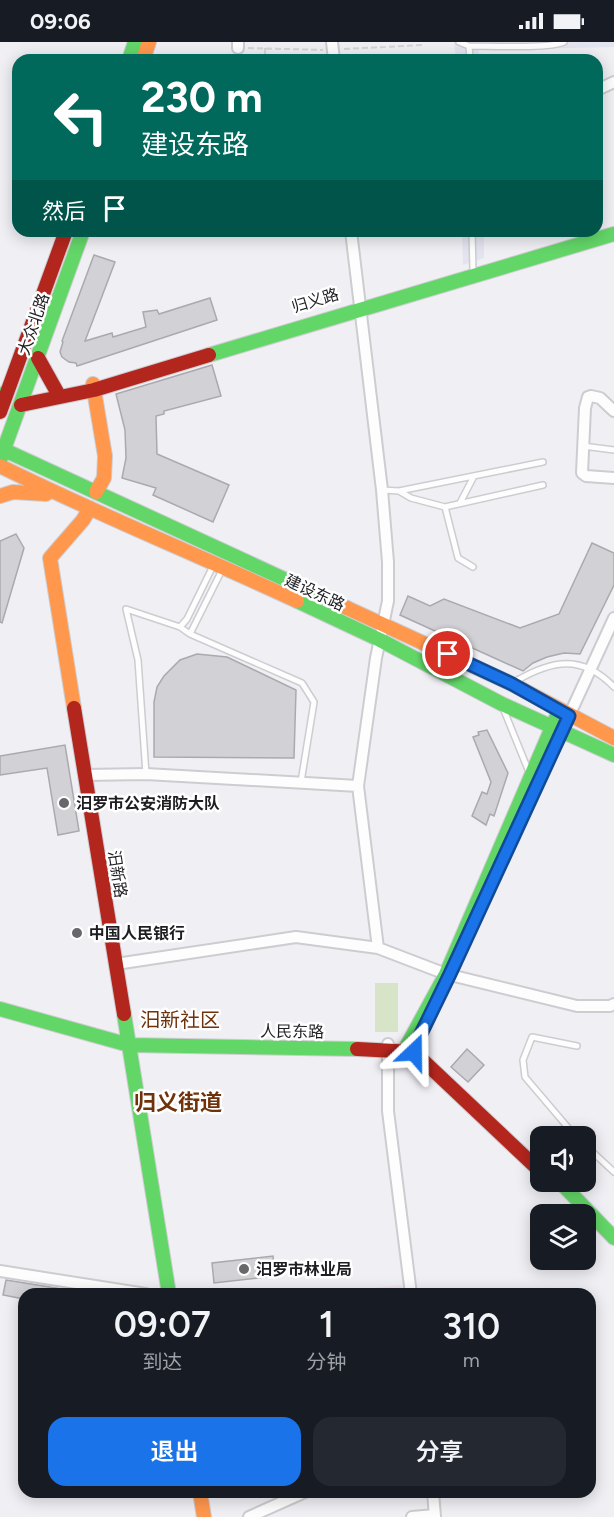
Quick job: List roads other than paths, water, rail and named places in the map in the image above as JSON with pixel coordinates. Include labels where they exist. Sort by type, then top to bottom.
[{"type":"street","points":[[22,402],[94,387],[359,307],[614,234]]},
{"type":"street","name":"大众北路","points":[[0,412],[4,394],[64,237]]},
{"type":"street","name":"大众北路","points":[[1,453],[22,402],[81,237]]},
{"type":"street","points":[[352,237],[382,490],[388,562],[388,601],[358,786],[378,948]]},
{"type":"street","name":"归义路","points":[[359,307],[582,237]]},
{"type":"street","points":[[38,358],[57,392]]},
{"type":"street","points":[[22,402],[57,392],[94,387]]},
{"type":"street","points":[[94,387],[105,456],[104,478],[96,492]]},
{"type":"street","points":[[614,411],[600,398],[591,396],[588,398],[585,408],[582,473],[586,476],[614,478]]},
{"type":"street","name":"建设东路","points":[[1,453],[96,492],[512,684],[614,738]]},
{"type":"street","name":"建设东路","points":[[0,466],[63,497],[219,565],[380,640],[502,704],[614,755]]},
{"type":"street","points":[[0,496],[20,492],[63,497]]},
{"type":"street","name":"汨新路","points":[[90,508],[83,520],[50,558],[90,776],[133,1039],[168,1288]]},
{"type":"street","points":[[410,1047],[448,974],[564,713],[591,668],[614,618]]},
{"type":"street","points":[[90,776],[146,774],[358,786]]},
{"type":"street","points":[[120,963],[296,938],[378,948],[448,974],[578,1006],[613,1007]]},
{"type":"street","name":"人民东路","points":[[0,999],[133,1039]]},
{"type":"street","name":"人民东路","points":[[0,1009],[133,1039],[410,1047]]},
{"type":"street","points":[[133,1039],[177,1288]]},
{"type":"street","points":[[389,1046],[388,1111],[410,1288]]},
{"type":"street","points":[[410,1047],[530,1152]]},
{"type":"street","points":[[410,1047],[530,1162]]},
{"type":"street","points":[[560,1192],[571,1204]]},
{"type":"street","points":[[570,1192],[614,1238]]},
{"type":"street","points":[[596,1230],[614,1249]]},
{"type":"street","points":[[0,1271],[108,1288]]},
{"type":"street","points":[[201,1498],[204,1517]]},
{"type":"street","points":[[210,1498],[212,1517]]},
{"type":"street","points":[[249,1517],[292,1498]]},
{"type":"street","points":[[412,1517],[435,1516],[434,1498]]},
{"type":"lane","points":[[459,42],[469,46],[558,45],[564,42]]},
{"type":"lane","points":[[469,46],[470,54]]},
{"type":"lane","points":[[472,237],[473,271]]},
{"type":"lane","points":[[583,446],[614,450]]},
{"type":"lane","points":[[382,490],[399,491],[473,478],[543,462]]},
{"type":"lane","points":[[460,502],[473,478]]},
{"type":"lane","points":[[399,491],[411,498],[445,507],[543,485]]},
{"type":"lane","points":[[445,507],[458,558],[473,567]]},
{"type":"lane","points":[[180,627],[226,552]]},
{"type":"lane","points":[[190,634],[226,552]]},
{"type":"lane","points":[[146,774],[138,660],[126,609],[180,627],[190,634],[302,683],[314,702],[301,784]]},
{"type":"lane","points":[[512,684],[547,665],[566,664],[591,668],[614,687]]},
{"type":"lane","points":[[502,704],[533,782]]},
{"type":"lane","points":[[566,1126],[525,1077],[523,1060],[532,1037],[577,1046]]},
{"type":"lane","points":[[596,1155],[614,1172]]},
{"type":"place","name":"汨罗市公安消防大队","points":[[64,803]]},
{"type":"place","name":"中国人民银行","points":[[77,933]]},
{"type":"place","name":"汨罗市林业局","points":[[244,1269]]},
{"type":"district","name":"汨新社区","points":[[180,1020]]},
{"type":"district","name":"归义街道","points":[[178,1102]]}]
